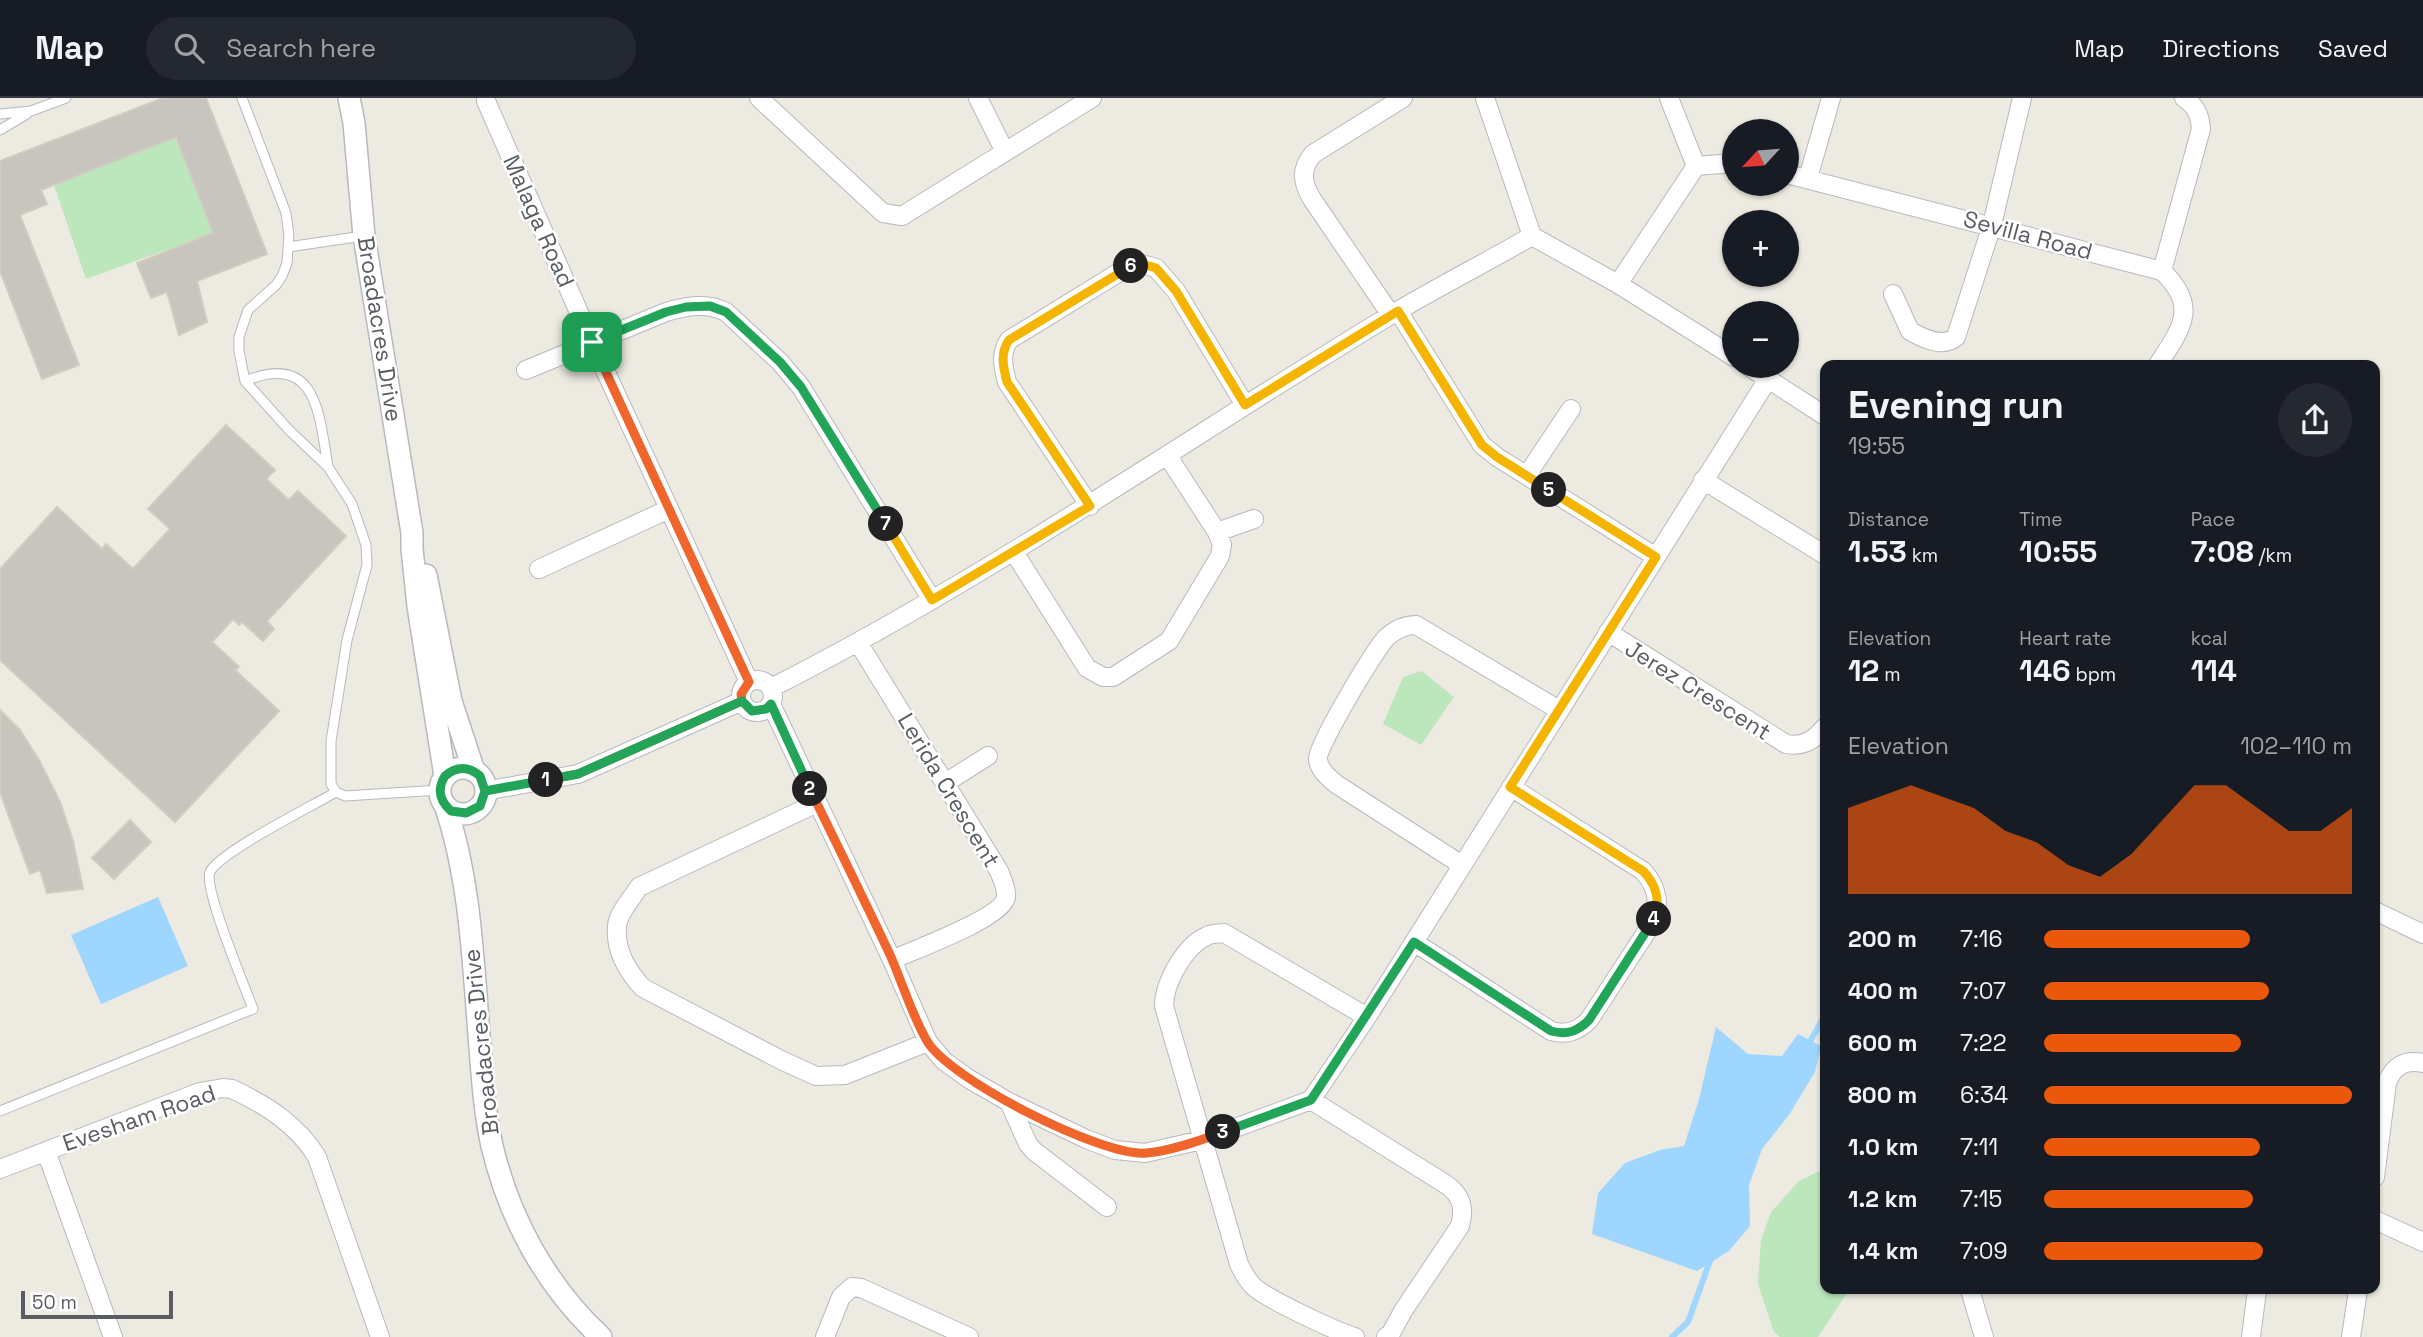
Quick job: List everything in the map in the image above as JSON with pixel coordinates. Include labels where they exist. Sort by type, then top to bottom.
[{"type":"street","name":"Broadacres Drive","points":[[349,98],[354,123],[364,236],[412,533],[418,606],[443,790],[458,843],[474,976],[483,1090],[492,1145],[520,1227],[547,1274],[573,1309],[601,1337]]},
{"type":"street","name":"Broadacres Drive","points":[[354,123],[356,98]]},
{"type":"street","points":[[759,98],[877,208],[891,215],[902,216],[1092,98]]},
{"type":"street","points":[[978,98],[1005,152]]},
{"type":"street","points":[[1403,98],[1313,154],[1307,161],[1303,174],[1304,183],[1312,199],[1394,313],[1474,435],[1497,457],[1656,557]]},
{"type":"street","points":[[1485,98],[1532,236],[1618,284],[1722,349]]},
{"type":"street","points":[[1670,98],[1696,166]]},
{"type":"street","points":[[1808,178],[1831,98]]},
{"type":"street","points":[[1893,294],[1910,331],[1936,342],[1952,341],[1959,332],[1992,225],[2022,98]]},
{"type":"street","points":[[2161,360],[2178,333],[2185,308],[2181,293],[2162,271],[2201,129],[2196,108],[2184,98]]},
{"type":"street","name":"Malaga Road","points":[[486,101],[592,342],[749,682]]},
{"type":"street","points":[[1696,166],[1722,164]]},
{"type":"street","points":[[1618,284],[1696,166]]},
{"type":"street","name":"Sevilla Road","points":[[1799,176],[2162,271]]},
{"type":"street","points":[[1532,236],[1394,313],[1245,405],[1090,506],[771,696],[766,709],[752,711],[742,701],[741,694],[749,682],[761,680],[771,696],[817,803],[928,1042],[944,1061],[961,1073],[1009,1102],[1086,1139],[1115,1150],[1145,1153],[1202,1139],[1311,1100],[1367,1017],[1768,379],[1820,413]]},
{"type":"street","points":[[1090,506],[1007,382],[1003,349],[1009,340],[1124,270],[1142,264],[1156,268],[1176,291],[1245,405]]},
{"type":"street","points":[[526,370],[666,312],[686,307],[718,308],[737,320],[801,387],[932,600]]},
{"type":"street","points":[[1527,475],[1571,409]]},
{"type":"street","points":[[1014,552],[1087,668],[1103,677],[1113,677],[1164,646],[1174,634],[1220,556],[1222,545],[1217,532],[1167,455]]},
{"type":"street","points":[[1703,480],[1820,552]]},
{"type":"street","points":[[539,569],[668,509]]},
{"type":"street","points":[[1217,532],[1254,519]]},
{"type":"street","name":"Broadacres Drive","points":[[412,533],[427,575],[456,718],[474,771],[480,776],[485,791]]},
{"type":"street","points":[[1462,865],[1336,784],[1322,770],[1318,758],[1328,733],[1385,639],[1407,625],[1416,625],[1559,710]]},
{"type":"street","name":"Jerez Crescent","points":[[1608,632],[1786,744],[1807,743],[1820,731]]},
{"type":"street","name":"Lerida Crescent","points":[[859,643],[999,871],[1005,887],[1006,897],[997,911],[987,918],[892,960]]},
{"type":"street","points":[[458,843],[474,811],[484,799],[485,791],[578,774],[742,701]]},
{"type":"street","points":[[945,783],[988,756]]},
{"type":"street","points":[[474,771],[459,768],[443,790],[458,813],[474,811]]},
{"type":"street","points":[[1414,942],[1551,1031],[1562,1034],[1578,1029],[1589,1020],[1651,925],[1656,916],[1657,900],[1654,885],[1643,871],[1510,787]]},
{"type":"street","points":[[817,803],[639,887],[624,909],[617,926],[621,953],[629,973],[643,988],[816,1076],[845,1075],[928,1042]]},
{"type":"street","points":[[2380,913],[2423,934]]},
{"type":"street","points":[[1354,1337],[1276,1300],[1257,1289],[1245,1277],[1202,1139],[1164,1006],[1164,997],[1177,967],[1194,946],[1208,935],[1224,933],[1367,1017]]},
{"type":"street","points":[[2380,1138],[2390,1072],[2409,1060],[2423,1063]]},
{"type":"street","name":"Evesham Road","points":[[0,1168],[200,1092],[223,1088],[255,1100],[297,1129],[317,1157],[380,1337]]},
{"type":"street","points":[[1311,1100],[1455,1191],[1462,1205],[1460,1226],[1386,1337]]},
{"type":"street","points":[[1009,1102],[1028,1144],[1034,1151],[1107,1207]]},
{"type":"street","points":[[46,1151],[113,1337]]},
{"type":"street","points":[[2380,1222],[2423,1242]]},
{"type":"street","points":[[825,1337],[841,1297],[852,1287],[861,1287],[969,1337]]},
{"type":"street","points":[[1971,1294],[1984,1337]]},
{"type":"street","points":[[2251,1337],[2256,1294]]},
{"type":"street","points":[[2351,1337],[2357,1294]]},
{"type":"lane","points":[[0,130],[31,111],[66,98]]},
{"type":"lane","points":[[242,98],[286,214],[288,247],[282,276],[276,285],[248,310],[239,337],[245,381],[289,430],[328,467],[352,504],[366,545],[367,565],[347,640],[331,741],[331,784],[337,792],[345,796],[443,790]]},
{"type":"lane","points":[[0,114],[31,111]]},
{"type":"lane","points":[[288,247],[364,236]]},
{"type":"lane","points":[[245,381],[263,374],[279,372],[290,374],[304,383],[319,416],[328,467]]},
{"type":"lane","points":[[0,1111],[253,1009],[217,911],[209,873],[215,864],[234,850],[337,792]]},
{"type":"green space","points":[[175,137],[213,233],[86,279],[54,185]]},
{"type":"green space","points":[[1422,671],[1454,697],[1421,745],[1383,724],[1403,677]]},
{"type":"green space","points":[[1820,1170],[1820,1294],[1846,1294],[1818,1337],[1780,1337],[1774,1332],[1758,1284],[1761,1240],[1771,1212],[1799,1181]]},
{"type":"water","points":[[158,897],[188,966],[101,1004],[71,935]]},
{"type":"water","points":[[1716,1027],[1748,1054],[1782,1056],[1798,1034],[1820,1045],[1815,1072],[1789,1115],[1762,1149],[1749,1185],[1750,1226],[1729,1251],[1697,1271],[1592,1234],[1598,1193],[1625,1163],[1660,1150],[1684,1146],[1699,1099]]},
{"type":"building","points":[[163,98],[206,98],[267,254],[197,281],[207,322],[179,335],[167,292],[151,298],[137,263],[213,233],[176,137],[41,190],[47,204],[20,215],[79,365],[42,379],[0,271],[0,161]]},
{"type":"building","points":[[226,425],[275,470],[266,479],[289,500],[298,491],[346,536],[267,621],[274,629],[263,641],[242,622],[239,625],[233,619],[212,642],[239,667],[235,670],[279,711],[175,822],[0,660],[0,569],[57,507],[102,549],[106,544],[133,569],[170,529],[148,509]]},
{"type":"building","points":[[0,710],[20,730],[60,802],[73,841],[83,889],[47,893],[40,870],[30,874],[0,792]]},
{"type":"building","points":[[130,820],[151,842],[114,879],[92,858]]},
{"type":"waterway","points":[[1807,1047],[1820,1024]]},
{"type":"waterway","points":[[1672,1337],[1688,1322],[1711,1258]]},
{"type":"route","points":[[592,342],[666,312],[686,307],[718,308],[737,320],[801,387],[932,600],[1090,506],[1007,382],[1003,349],[1009,340],[1131,265],[1142,264],[1156,268],[1176,291],[1245,405],[1398,311],[1482,445],[1656,557],[1510,787],[1643,871],[1654,885],[1656,916],[1589,1020],[1578,1029],[1562,1034],[1551,1031],[1414,942],[1311,1100],[1202,1139],[1145,1153],[1115,1150],[1009,1102],[944,1061],[928,1042],[771,704],[759,712],[752,711],[742,701],[660,738],[578,774],[485,791],[484,799],[474,811],[451,811],[441,799],[440,790],[445,776],[451,771],[467,768],[474,771],[484,783],[485,791],[578,774],[742,701],[741,694],[749,682],[592,342]]}]
